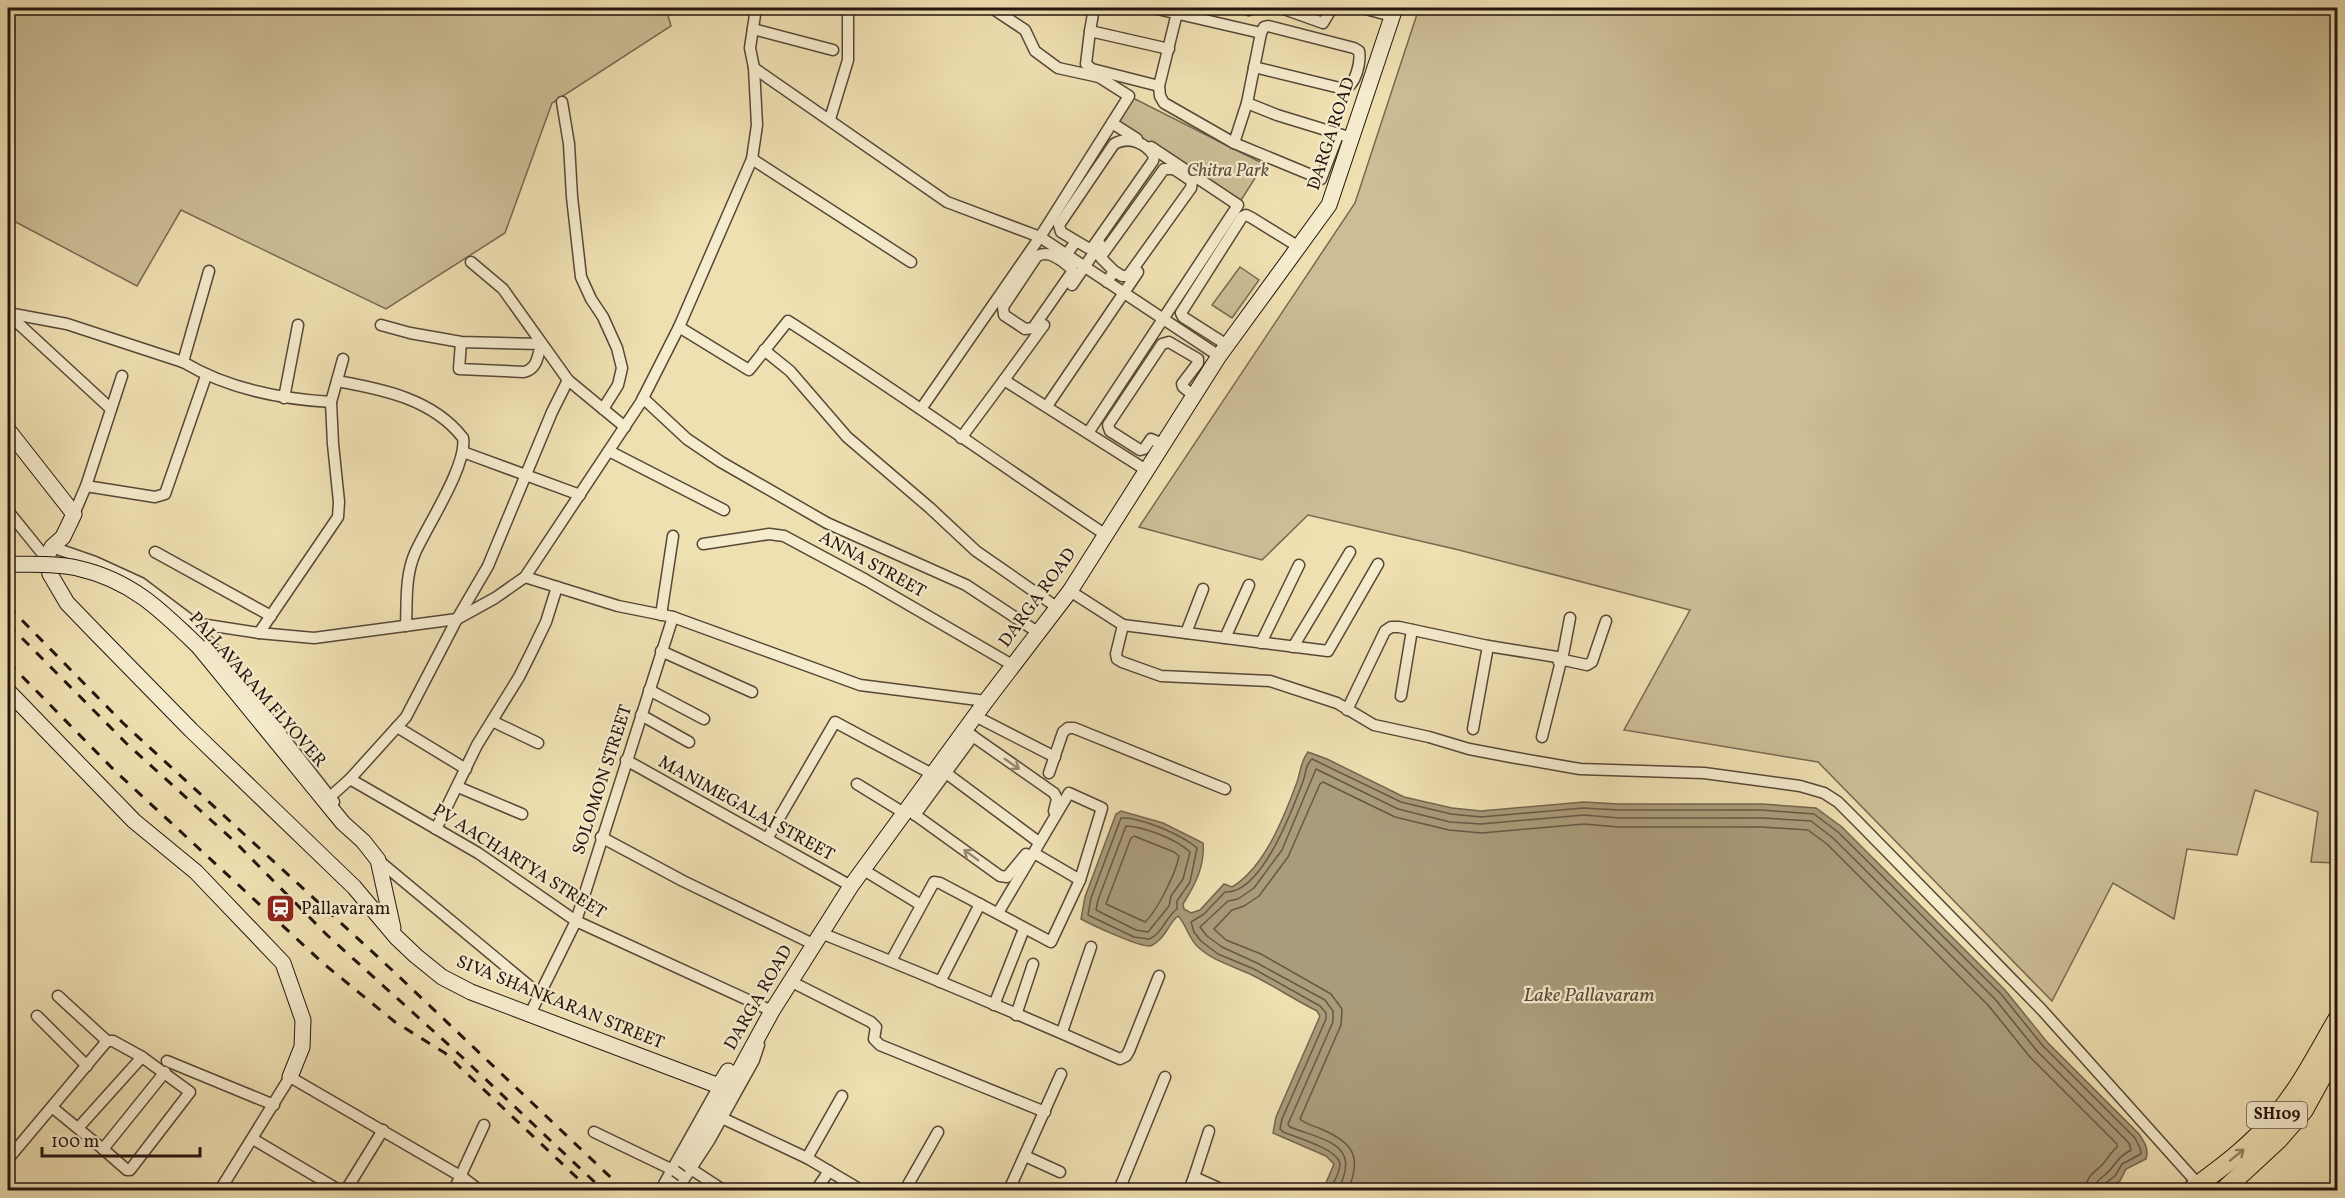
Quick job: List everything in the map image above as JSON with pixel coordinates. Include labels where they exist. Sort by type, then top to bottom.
[{"type":"main road","name":"SH109","points":[[2195,1188],[2242,1151],[2275,1117],[2295,1091],[2337,1018]]},
{"type":"main road","name":"SH109","points":[[2224,1191],[2278,1140],[2304,1110],[2337,1048]]},
{"type":"street","points":[[194,622],[259,633],[314,638],[406,626],[457,619],[495,598],[525,577],[643,398],[679,327],[752,159],[757,125],[754,68],[750,48],[756,8]]},
{"type":"street","points":[[830,119],[848,60],[848,8]]},
{"type":"street","points":[[921,410],[1040,237],[1129,96],[1100,77],[1058,68],[1035,51],[1025,30],[992,8]]},
{"type":"street","points":[[1094,8],[1085,57],[1086,64],[1092,69],[1160,86]]},
{"type":"street","points":[[1153,8],[1261,33]]},
{"type":"street","points":[[1244,8],[1249,10],[1252,8]]},
{"type":"street","points":[[1281,8],[1323,23],[1332,8]]},
{"type":"street","points":[[1362,8],[1393,12]]},
{"type":"street","name":"DARGA ROAD","points":[[666,1187],[731,1086],[772,1011],[850,886],[969,733],[975,716],[1071,591],[1223,351],[1329,205],[1345,137],[1393,12]]},
{"type":"street","points":[[1177,13],[1160,86],[1160,96],[1164,103],[1234,143],[1321,179],[1345,137],[1247,103]]},
{"type":"street","points":[[1234,143],[1247,103],[1254,67],[1261,33],[1264,27],[1268,26],[1354,48],[1359,51],[1360,56],[1353,83],[1349,88],[1344,89],[1254,67]]},
{"type":"street","points":[[753,30],[833,50]]},
{"type":"street","points":[[1090,31],[1169,49]]},
{"type":"street","points":[[754,68],[946,202],[1040,237],[1064,257],[1124,292],[1163,319],[1223,351]]},
{"type":"street","points":[[561,102],[569,144],[581,277],[608,327],[622,368],[618,385],[603,409]]},
{"type":"street","points":[[1088,433],[1238,205],[1112,123]]},
{"type":"street","points":[[1134,140],[1152,152],[1153,161],[1092,248],[1076,242],[1061,232],[1059,225],[1114,144],[1119,141],[1134,140]]},
{"type":"street","points":[[961,438],[1084,267],[1161,154]]},
{"type":"street","points":[[752,159],[911,262]]},
{"type":"street","points":[[1164,169],[1174,169],[1192,181],[1191,188],[1128,276],[1122,276],[1114,271],[1103,261],[1102,255],[1164,169]]},
{"type":"street","points":[[1047,406],[1200,180]]},
{"type":"street","points":[[1223,351],[1181,313],[1242,217],[1246,215],[1252,218],[1299,247]]},
{"type":"street","points":[[1064,257],[1076,242]]},
{"type":"street","points":[[1051,254],[1064,257],[1072,272],[1033,328],[1025,329],[1004,315],[1003,307],[1037,256],[1051,254]]},
{"type":"street","points":[[471,262],[503,289],[568,380],[625,426]]},
{"type":"street","points":[[183,362],[209,271]]},
{"type":"street","points":[[1107,282],[1114,271]]},
{"type":"street","points":[[8,313],[67,324],[183,362],[206,376],[268,396],[331,402]]},
{"type":"street","points":[[8,313],[111,410]]},
{"type":"street","points":[[679,327],[749,370],[788,321],[864,369],[961,438],[1106,535]]},
{"type":"street","points":[[284,398],[298,325]]},
{"type":"street","points":[[381,325],[461,342],[541,344]]},
{"type":"street","points":[[461,342],[459,369],[524,372],[536,363],[541,344]]},
{"type":"street","points":[[1162,444],[1152,439],[1144,449],[1140,450],[1110,431],[1108,425],[1162,344],[1169,342],[1198,359],[1198,363],[1182,384],[1194,396]]},
{"type":"street","points":[[764,350],[790,371],[847,437],[976,551],[1058,608]]},
{"type":"street","points":[[259,633],[338,517],[339,502],[331,402],[344,359]]},
{"type":"street","points":[[49,552],[63,537],[86,486],[122,376]]},
{"type":"street","points":[[86,486],[155,497],[165,494],[206,376]]},
{"type":"street","points":[[331,796],[350,779],[406,717],[457,619],[488,566],[552,412],[568,380]]},
{"type":"street","points":[[1004,380],[1146,470]]},
{"type":"street","points":[[337,381],[375,388],[416,401],[456,429],[463,438],[463,452],[415,554],[408,578],[406,626]]},
{"type":"street","points":[[643,398],[687,439],[721,462],[827,523],[966,585],[1039,633]]},
{"type":"street","points":[[8,430],[74,514]]},
{"type":"street","points":[[609,451],[724,510]]},
{"type":"street","points":[[463,452],[579,495]]},
{"type":"street","points":[[9,513],[49,552],[95,562],[141,583],[194,622],[331,796],[336,805],[336,814],[378,860],[539,994]]},
{"type":"street","name":"ANNA STREET","points":[[703,544],[770,534],[784,536],[866,580],[1014,666]]},
{"type":"street","name":"SOLOMON STREET","points":[[529,1016],[576,921],[661,651],[667,616],[673,536]]},
{"type":"street","name":"SIVA SHANKARAN STREET","points":[[49,552],[50,574],[67,603],[191,730],[354,886],[396,937],[442,977],[471,992],[529,1016],[719,1086]]},
{"type":"street","points":[[154,552],[271,616]]},
{"type":"street","points":[[1293,647],[1350,552]]},
{"type":"street","name":"PALLAVARAM FLYOVER","points":[[8,564],[76,567],[113,580],[154,604],[199,647],[336,814]]},
{"type":"street","points":[[1071,591],[1124,625],[1329,651],[1378,564]]},
{"type":"street","points":[[1261,643],[1299,565]]},
{"type":"street","points":[[525,577],[618,606],[667,616],[860,686],[986,701]]},
{"type":"street","points":[[1225,638],[1250,585]]},
{"type":"street","points":[[436,830],[477,745],[532,651],[546,622],[557,587]]},
{"type":"street","points":[[1186,633],[1203,589]]},
{"type":"street","points":[[1542,737],[1570,618]]},
{"type":"street","points":[[1347,710],[1384,631],[1391,627],[1554,656],[1560,660],[1587,665],[1592,662],[1606,621]]},
{"type":"street","points":[[1124,625],[1116,654],[1117,658],[1122,662],[1161,676],[1270,681],[1337,703],[1374,725],[1429,737],[1469,749],[1536,762],[1580,769],[1704,773],[1800,786],[1824,793],[1838,802],[2042,1010],[2195,1188]]},
{"type":"street","points":[[1401,696],[1412,630]]},
{"type":"street","points":[[1473,729],[1488,646]]},
{"type":"street","points":[[661,651],[752,692]]},
{"type":"street","points":[[649,690],[704,719]]},
{"type":"street","points":[[8,691],[134,821],[195,872],[283,963],[303,1020],[302,1047],[290,1077],[220,1191]]},
{"type":"street","points":[[641,715],[689,742]]},
{"type":"street","points":[[975,716],[1055,757]]},
{"type":"street","points":[[492,721],[538,743]]},
{"type":"street","points":[[767,839],[836,722],[939,773],[1036,840]]},
{"type":"street","points":[[397,727],[466,769]]},
{"type":"street","points":[[1048,773],[1063,732],[1068,728],[1074,728],[1225,789]]},
{"type":"street","points":[[857,784],[909,812],[1000,876],[1007,877],[1036,840],[1057,806],[1057,799],[1054,794],[969,733]]},
{"type":"street","name":"MANIMEGALAI STREET","points":[[626,760],[850,886]]},
{"type":"street","name":"PV AACHARTYA STREET","points":[[350,779],[478,853],[576,921],[772,1011]]},
{"type":"street","points":[[458,787],[522,814]]},
{"type":"street","points":[[891,961],[934,882],[940,883],[1051,942],[1080,880],[1102,808],[1069,793],[998,913]]},
{"type":"street","points":[[601,837],[683,881],[817,938],[891,961],[1016,1015],[1062,1032],[1120,1059],[1126,1056],[1159,976]]},
{"type":"street","points":[[1034,853],[1080,880]]},
{"type":"street","points":[[378,860],[385,885],[388,913],[396,937]]},
{"type":"street","points":[[862,869],[921,905]]},
{"type":"street","points":[[940,982],[980,904]]},
{"type":"street","points":[[994,1005],[1024,929]]},
{"type":"street","points":[[1062,1032],[1091,947]]},
{"type":"street","points":[[1016,1015],[1033,964]]},
{"type":"street","points":[[790,981],[871,1022],[876,1027],[874,1039],[880,1045],[1045,1112]]},
{"type":"street","points":[[58,996],[107,1041],[113,1041],[166,1067],[274,1105]]},
{"type":"street","points":[[37,1016],[87,1066]]},
{"type":"street","points":[[666,1187],[681,1173],[722,1118],[754,1060],[759,1048],[758,1035],[744,1043],[719,1086],[681,1173],[677,1191]]},
{"type":"street","points":[[8,1159],[107,1041]]},
{"type":"street","points":[[79,1127],[142,1057]]},
{"type":"street","points":[[53,1108],[79,1127],[127,1170],[132,1168],[190,1094],[166,1067]]},
{"type":"street","points":[[102,1149],[166,1067]]},
{"type":"street","points":[[1009,1191],[1061,1074]]},
{"type":"street","points":[[290,1077],[462,1177],[479,1191]]},
{"type":"street","points":[[1119,1191],[1165,1077]]},
{"type":"street","points":[[807,1158],[842,1096]]},
{"type":"street","points":[[722,1118],[807,1158],[861,1191]]},
{"type":"street","points":[[454,1191],[484,1125]]},
{"type":"street","points":[[346,1191],[383,1130]]},
{"type":"street","points":[[1189,1191],[1209,1131]]},
{"type":"street","points":[[594,1132],[723,1191]]},
{"type":"street","points":[[904,1191],[938,1132]]},
{"type":"street","points":[[253,1139],[339,1191]]},
{"type":"street","points":[[1025,1156],[1060,1172]]},
{"type":"street","points":[[816,1191],[830,1171]]},
{"type":"street","points":[[1194,1177],[1223,1191]]},
{"type":"green space","points":[[8,8],[666,8],[671,26],[552,103],[505,233],[386,309],[181,210],[137,286],[8,218]]},
{"type":"green space","points":[[1419,8],[2337,8],[2337,863],[2311,862],[2318,812],[2255,790],[2237,855],[2187,849],[2174,919],[2113,883],[2052,1001],[1818,762],[1624,730],[1690,610],[1459,550],[1308,515],[1262,560],[1139,527],[1355,203]]},
{"type":"green space","name":"Chitra Park","points":[[1129,96],[1264,164],[1238,205],[1113,122]]},
{"type":"green space","points":[[1240,267],[1259,280],[1232,318],[1212,305]]},
{"type":"water","name":"Lake Pallavaram","points":[[1308,752],[1404,797],[1452,808],[1481,811],[1584,802],[1763,804],[1816,808],[1842,827],[2005,990],[2047,1042],[2139,1134],[2146,1146],[2146,1159],[2126,1169],[2120,1181],[2105,1190],[1323,1190],[1334,1164],[1326,1156],[1273,1133],[1276,1117],[1320,1016],[1317,1011],[1260,979],[1204,952],[1195,943],[1178,916],[1161,938],[1150,946],[1126,939],[1081,919],[1085,897],[1116,814],[1121,811],[1163,823],[1203,843],[1198,875],[1183,904],[1184,909],[1191,913],[1200,910],[1224,884],[1232,887],[1244,878],[1264,854],[1286,810]]},
{"type":"railway","points":[[8,606],[123,723],[392,970],[624,1190]]},
{"type":"railway","points":[[8,624],[126,743],[234,841],[327,935],[461,1056],[603,1190]]},
{"type":"railway","points":[[8,662],[115,771],[324,964],[395,1022],[445,1053],[590,1190]]},
{"type":"place","name":"Pallavaram","points":[[280,909]]}]
